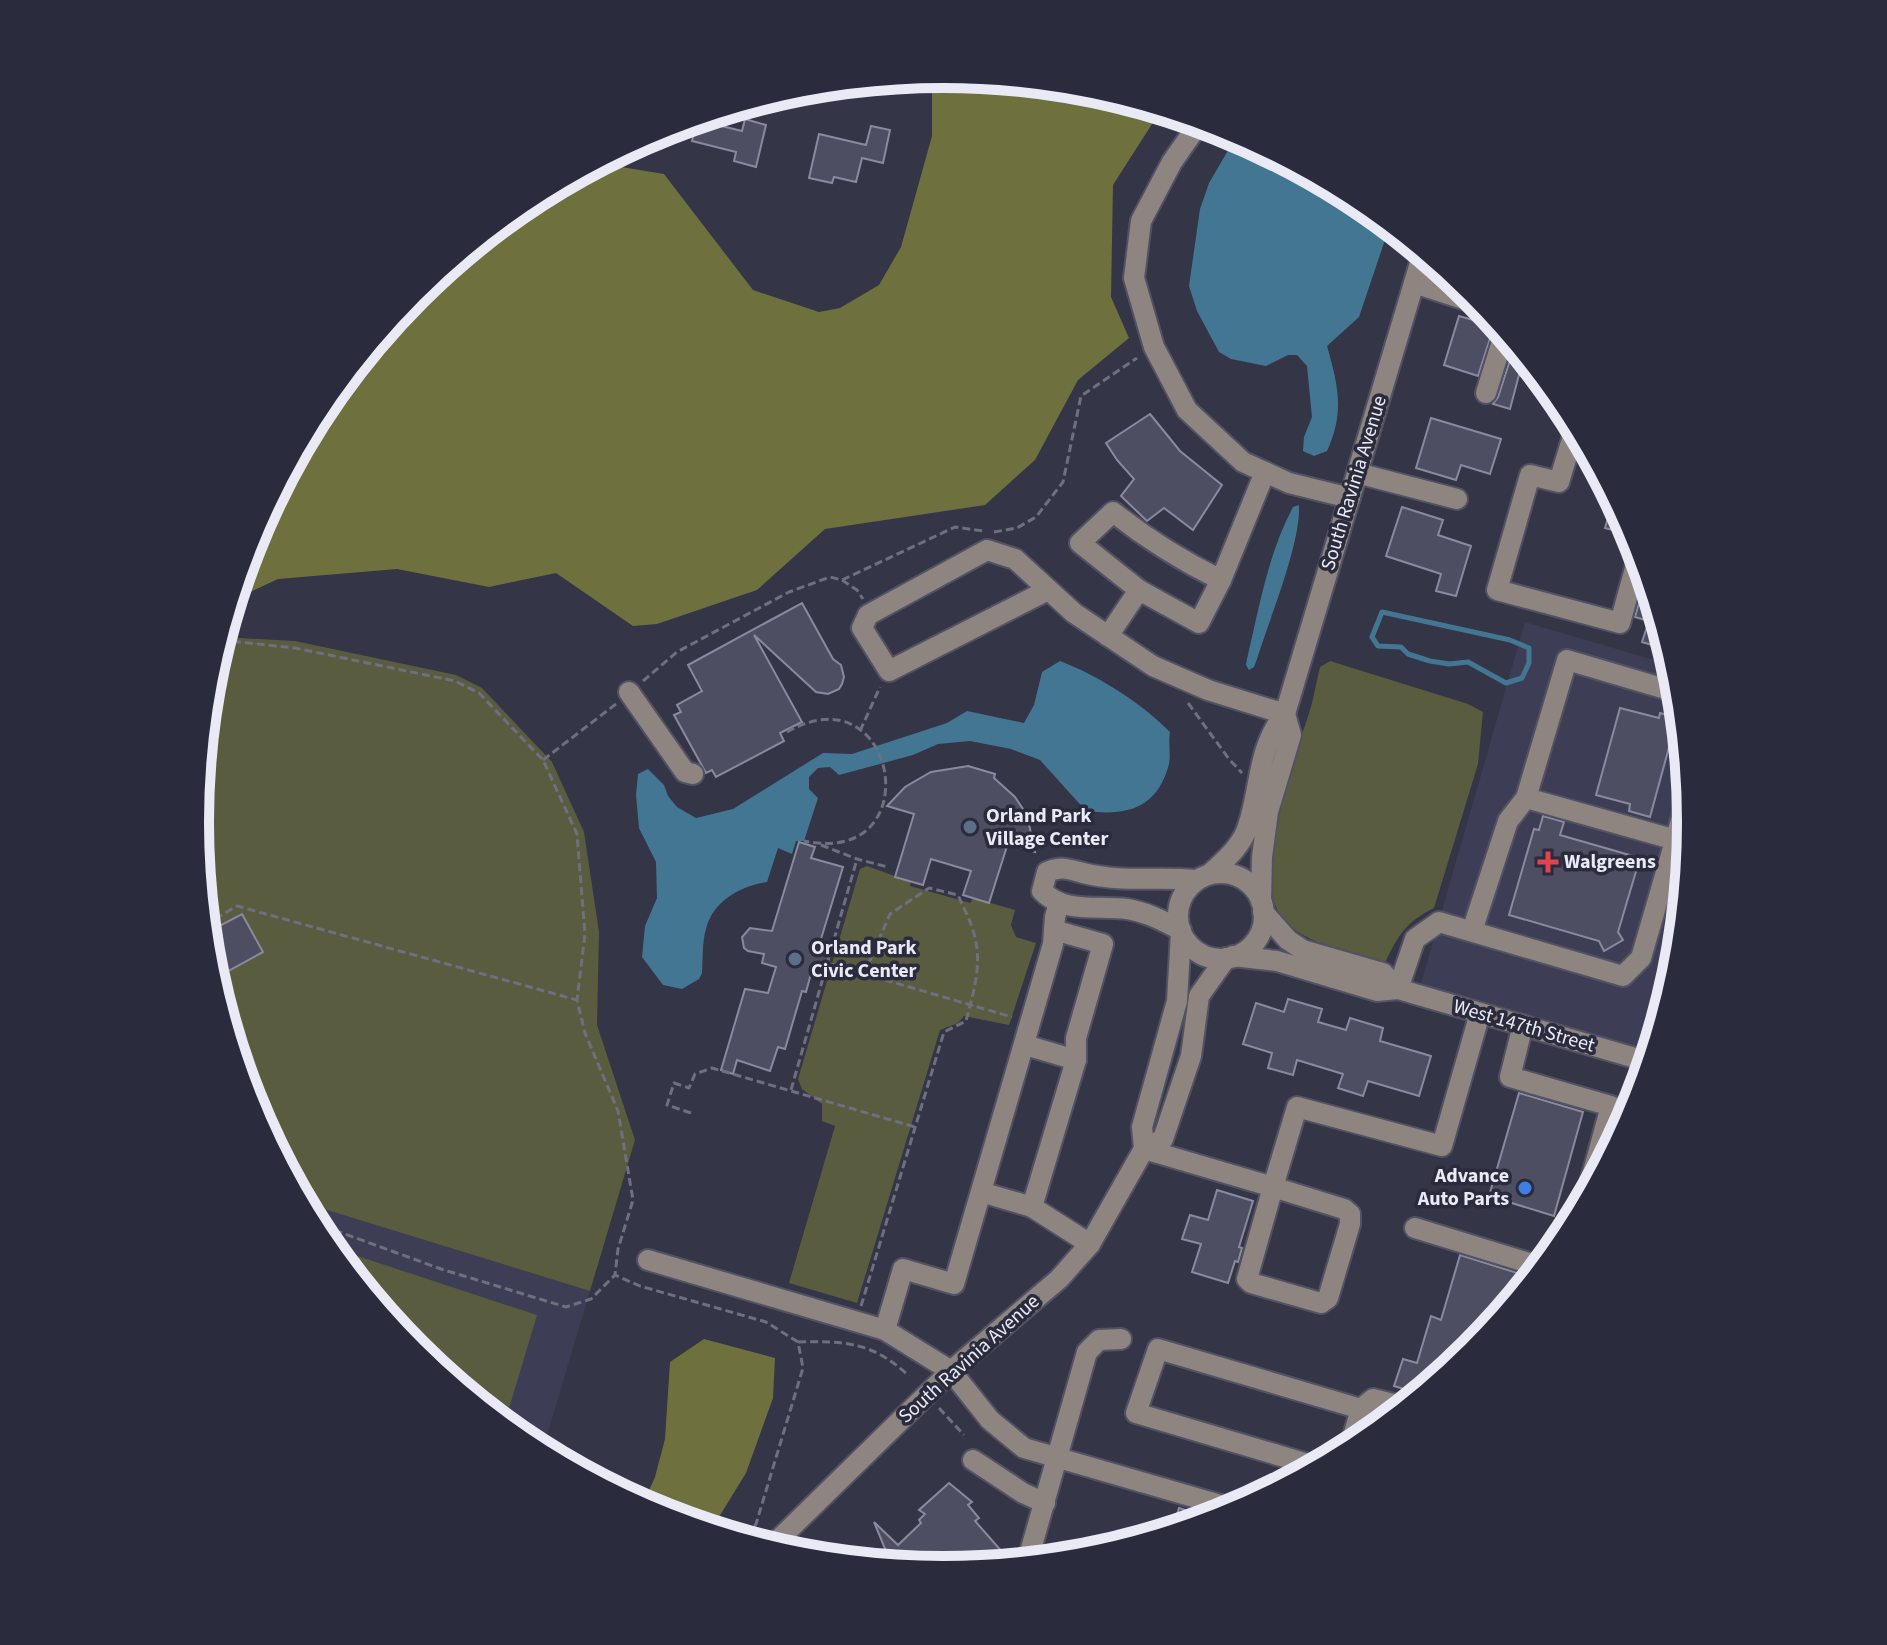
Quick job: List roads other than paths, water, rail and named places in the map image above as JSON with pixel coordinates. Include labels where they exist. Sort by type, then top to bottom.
[{"type":"street","points":[[1193,132],[1172,162],[1141,221],[1134,278],[1154,347],[1187,410],[1243,462],[1289,483],[1350,498]]},
{"type":"street","name":"South Ravinia Avenue","points":[[1203,877],[1238,847],[1248,826],[1256,782],[1274,728],[1285,714],[1420,263]]},
{"type":"street","points":[[1414,283],[1456,297]]},
{"type":"street","points":[[1486,393],[1501,344]]},
{"type":"street","points":[[1571,441],[1559,482],[1530,475],[1497,590],[1620,623],[1634,573]]},
{"type":"street","points":[[1221,580],[1148,540],[1113,512],[1080,543],[1139,590],[1199,623],[1221,580],[1265,472]]},
{"type":"street","points":[[1357,473],[1457,499]]},
{"type":"street","points":[[1048,590],[889,671],[862,628],[868,615],[987,550],[1015,559],[1074,613],[1153,666],[1208,690],[1285,714]]},
{"type":"street","points":[[1108,636],[1139,590]]},
{"type":"street","points":[[1472,931],[1508,821],[1526,798],[1567,660],[1666,689]]},
{"type":"street","points":[[629,692],[685,772],[693,774]]},
{"type":"street","name":"South Ravinia Avenue","points":[[1262,906],[1262,857],[1268,812],[1291,735],[1285,714]]},
{"type":"street","points":[[1526,798],[1677,840]]},
{"type":"street","points":[[1398,989],[1415,939],[1439,922],[1623,976],[1641,958],[1676,860]]},
{"type":"street","points":[[1181,932],[1149,913],[1125,908],[1082,908],[1052,902],[1042,891],[1047,872],[1062,867],[1084,874],[1135,881],[1223,873],[1236,876],[1255,890],[1262,906],[1259,935],[1244,952],[1230,957],[1211,957],[1189,944],[1181,932],[1179,904],[1186,891],[1203,877]]},
{"type":"street","points":[[885,1330],[903,1269],[954,1284],[1053,944],[1059,903]]},
{"type":"street","name":"West 147th Street","points":[[1262,906],[1288,940],[1303,950],[1383,973],[1398,989]]},
{"type":"street","points":[[1032,1207],[1076,1060],[1076,1038],[1103,944],[1054,930]]},
{"type":"street","name":"South Ravinia Avenue","points":[[1144,1149],[1142,1127],[1177,1001],[1181,932]]},
{"type":"street","name":"South Ravinia Avenue","points":[[780,1538],[951,1371],[1059,1279],[1090,1244],[1144,1149],[1163,1139],[1191,1056],[1199,996],[1230,957]]},
{"type":"street","name":"West 147th Street","points":[[1230,957],[1277,961],[1377,991],[1398,989],[1639,1059]]},
{"type":"street","points":[[1144,1149],[1273,1187],[1344,1209],[1350,1214],[1350,1224],[1328,1298],[1321,1303],[1247,1279],[1273,1187],[1297,1107],[1442,1146],[1480,1013]]},
{"type":"street","points":[[1523,1025],[1510,1077],[1611,1106],[1597,1156]]},
{"type":"street","points":[[1025,1045],[1076,1060]]},
{"type":"street","points":[[981,1192],[1032,1207],[1090,1244]]},
{"type":"street","points":[[1415,1228],[1531,1264]]},
{"type":"street","points":[[648,1260],[885,1330],[951,1371],[990,1420],[1024,1448],[1217,1504]]},
{"type":"street","points":[[1030,1552],[1087,1352],[1099,1340],[1121,1339]]},
{"type":"street","points":[[1304,1463],[1136,1413],[1158,1349],[1361,1409]]},
{"type":"street","points":[[1355,1431],[1361,1409],[1373,1399],[1392,1404]]},
{"type":"street","points":[[973,1460],[1010,1486],[1045,1503]]},
{"type":"waterway","points":[[1382,612],[1510,640],[1529,648],[1529,663],[1522,678],[1506,683],[1468,662],[1449,664],[1430,661],[1408,654],[1401,647],[1378,646],[1372,637],[1382,612]]},
{"type":"place","name":"Orland Park Village Center","points":[[970,827]]},
{"type":"place","name":"Walgreens","points":[[1548,862]]},
{"type":"place","name":"Orland Park Civic Center","points":[[795,959]]},
{"type":"place","name":"Advance Auto Parts","points":[[1525,1188]]}]
